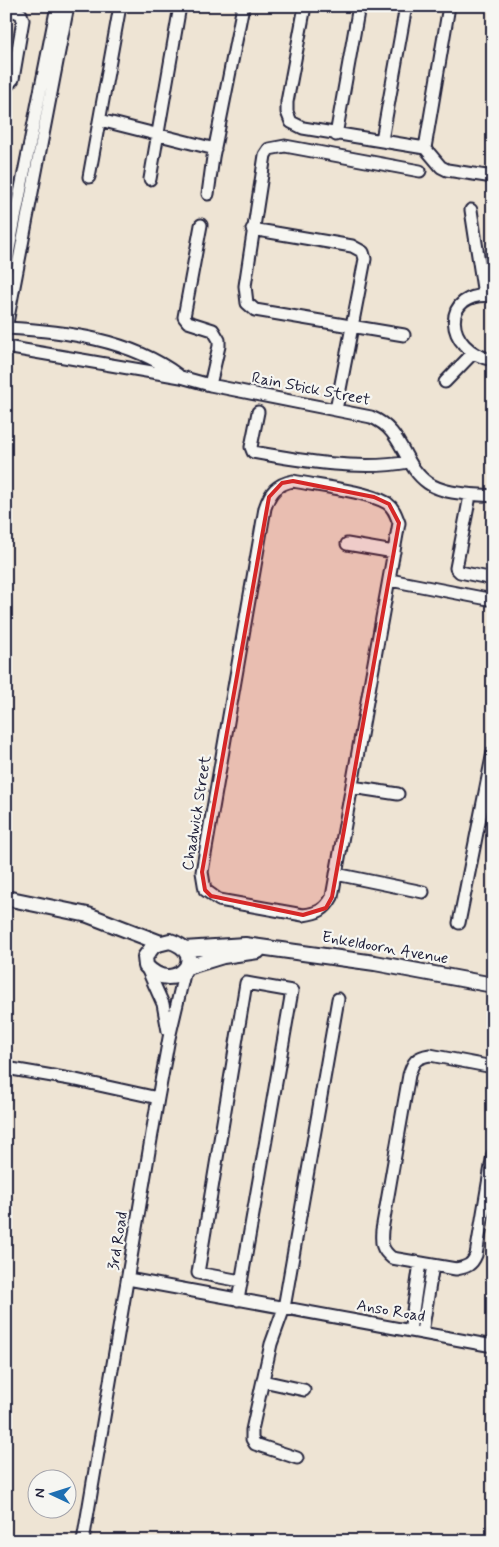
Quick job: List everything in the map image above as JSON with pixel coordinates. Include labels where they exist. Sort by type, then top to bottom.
[{"type":"street","points":[[6,264],[57,6]]},
{"type":"street","points":[[6,328],[68,6]]},
{"type":"street","points":[[89,177],[120,6]]},
{"type":"street","points":[[150,179],[180,6]]},
{"type":"street","points":[[208,194],[214,149],[243,6]]},
{"type":"street","points":[[305,6],[288,102],[288,118],[295,126],[336,135],[382,140],[425,148],[441,167],[447,170],[493,177]]},
{"type":"street","points":[[336,135],[359,6]]},
{"type":"street","points":[[382,140],[406,6]]},
{"type":"street","points":[[425,148],[449,6]]},
{"type":"street","points":[[6,8],[21,14],[23,20],[13,79],[6,87]]},
{"type":"street","points":[[100,120],[214,149]]},
{"type":"street","points":[[404,335],[266,313],[250,307],[247,303],[245,286],[252,229],[265,155],[269,149],[275,146],[285,146],[420,171]]},
{"type":"street","points":[[471,210],[488,295],[477,295],[466,300],[459,307],[454,322],[461,343],[473,353],[493,360]]},
{"type":"street","points":[[201,225],[184,318],[188,322],[213,330],[218,340],[210,385]]},
{"type":"street","points":[[252,229],[352,246],[363,252],[365,259],[336,410]]},
{"type":"street","name":"Rain Stick Street","points":[[6,328],[87,337],[136,352],[168,368],[181,377]]},
{"type":"street","name":"Rain Stick Street","points":[[6,348],[181,377],[210,385],[362,414],[385,424],[391,429],[409,462],[428,483],[434,486],[493,496]]},
{"type":"street","points":[[444,382],[473,353]]},
{"type":"street","points":[[258,412],[251,447],[253,452],[284,457],[379,466],[409,462]]},
{"type":"street","name":"Chadwick Street","points":[[293,481],[374,497],[389,504],[396,512],[399,523],[394,552],[332,897],[326,908],[315,914],[303,914],[219,900],[205,890],[202,881],[205,852],[268,497],[282,483],[293,481]]},
{"type":"street","points":[[469,502],[456,568],[460,572],[493,579]]},
{"type":"street","points":[[346,544],[394,552]]},
{"type":"street","points":[[390,580],[493,600]]},
{"type":"street","points":[[459,923],[476,846],[493,752]]},
{"type":"street","points":[[352,787],[398,794]]},
{"type":"street","points":[[336,874],[423,892]]},
{"type":"street","name":"Enkeldoorn Avenue","points":[[6,898],[88,915],[123,926],[158,942],[170,942],[184,949],[205,949],[231,944],[374,963],[493,984]]},
{"type":"street","points":[[123,926],[145,962],[163,1004],[169,1038]]},
{"type":"street","points":[[145,962],[150,948],[158,942]]},
{"type":"street","points":[[184,949],[189,958],[186,969]]},
{"type":"street","name":"Enkeldoorn Avenue","points":[[145,962],[156,974],[177,976],[186,969],[224,956],[272,950]]},
{"type":"street","name":"3rd Road","points":[[83,1541],[158,1098],[169,1038],[186,969]]},
{"type":"street","points":[[238,1300],[292,991],[246,983],[198,1273],[241,1280]]},
{"type":"street","points":[[296,1458],[255,1444],[252,1438],[271,1344],[284,1308],[338,999]]},
{"type":"street","points":[[493,1067],[430,1055],[420,1056],[413,1062],[409,1074],[381,1245],[392,1258],[456,1269],[467,1267],[473,1262],[476,1255],[493,1154]]},
{"type":"street","points":[[6,1068],[76,1080],[158,1098]]},
{"type":"street","points":[[416,1332],[420,1263]]},
{"type":"street","points":[[416,1332],[433,1266]]},
{"type":"street","name":"Anso Road","points":[[128,1279],[493,1346]]},
{"type":"street","points":[[263,1381],[304,1390]]},
{"type":"highlighted area","points":[[293,481],[374,497],[389,504],[399,523],[332,897],[326,908],[303,915],[211,896],[205,890],[202,872],[269,497],[282,483]]}]
